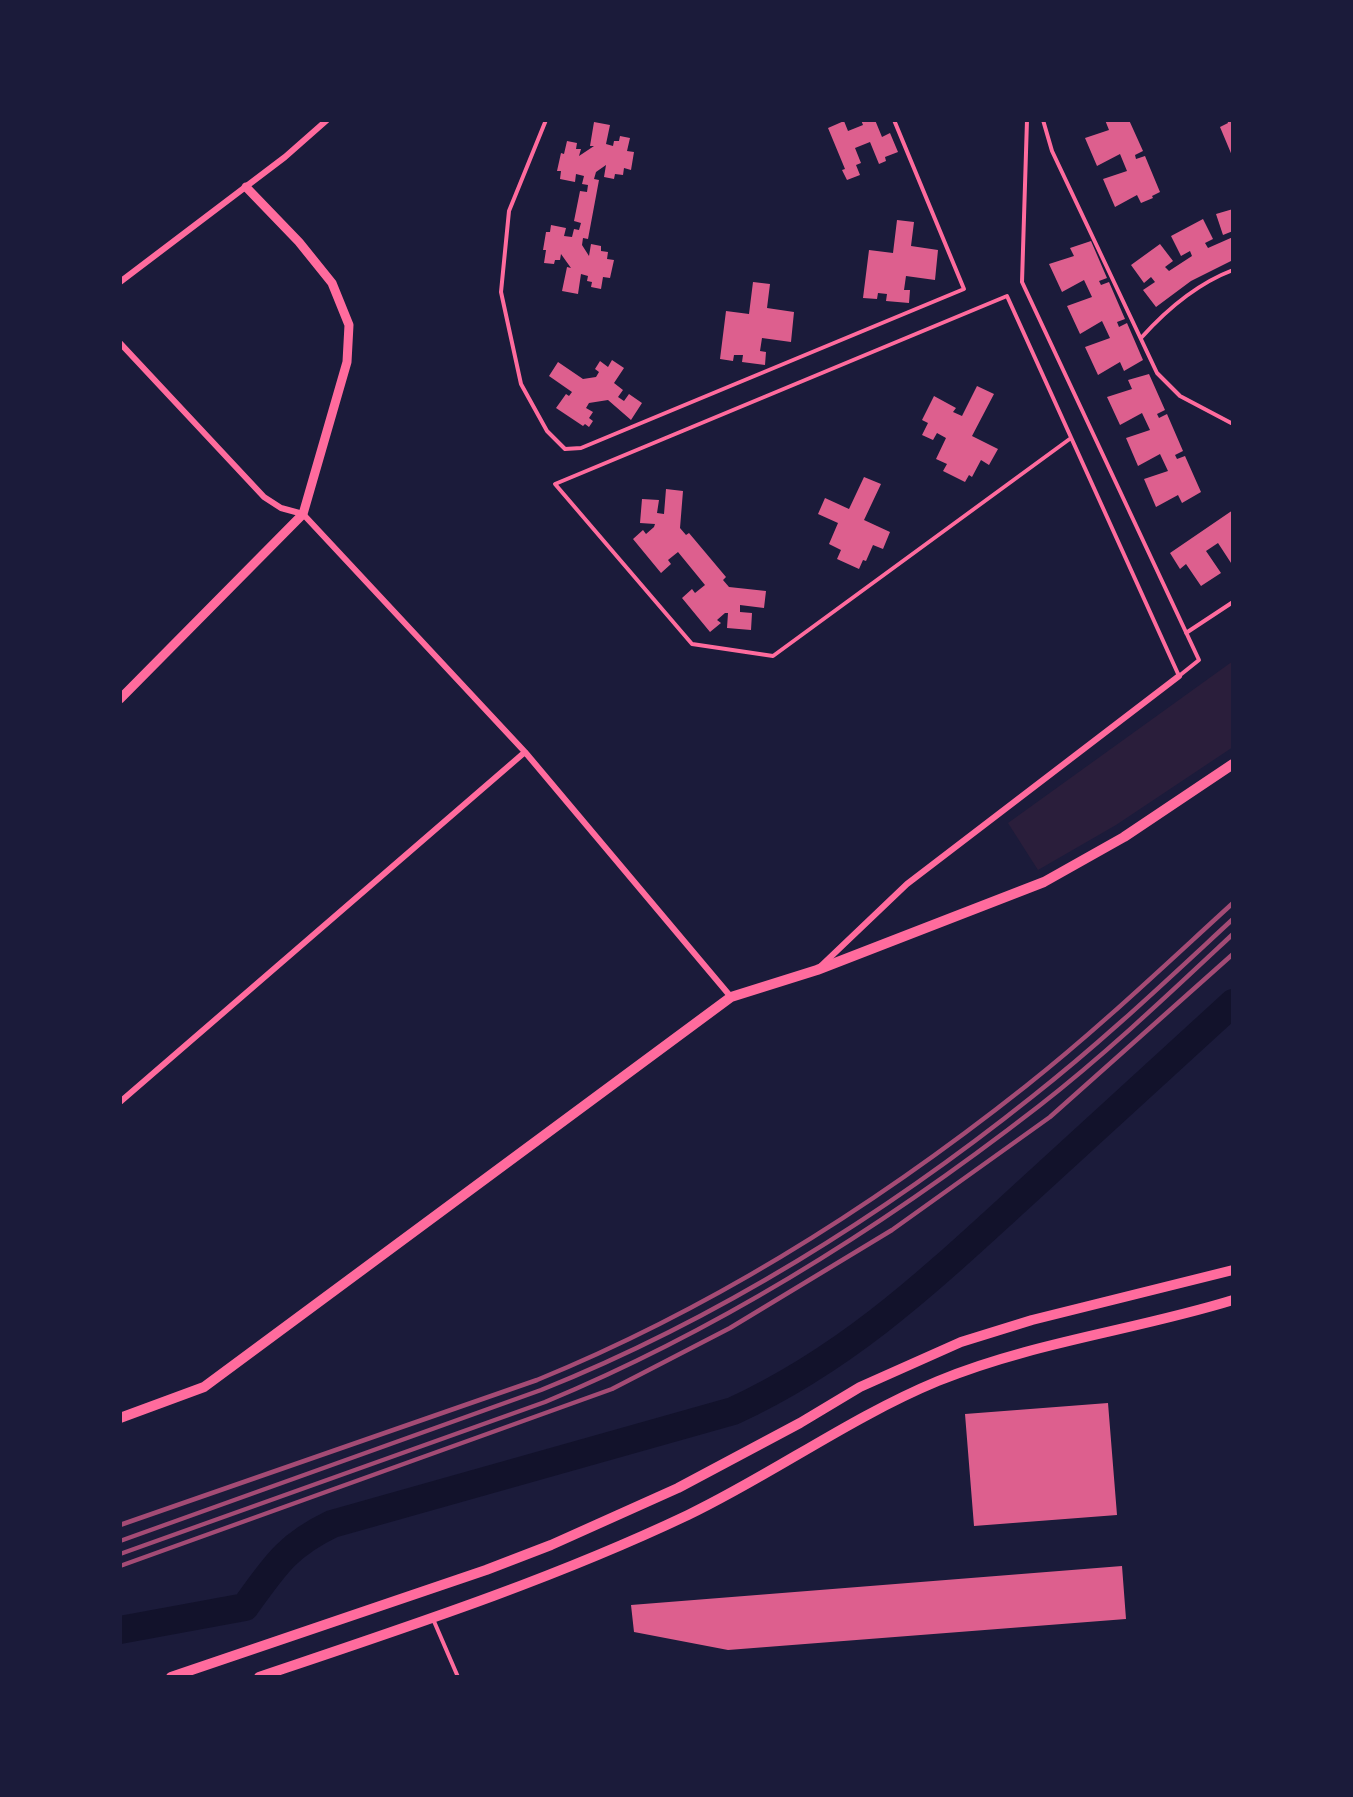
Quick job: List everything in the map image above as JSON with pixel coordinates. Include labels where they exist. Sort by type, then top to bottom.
[{"type":"main road","points":[[120,1418],[204,1388],[731,997],[817,970],[1044,882],[1124,837],[1233,764]]},
{"type":"main road","points":[[171,1677],[486,1570],[562,1540],[678,1488],[790,1429],[860,1387],[961,1342],[1032,1320],[1233,1270]]},
{"type":"main road","points":[[259,1677],[562,1571],[690,1514],[773,1471],[874,1412],[938,1381],[1039,1347],[1233,1300]]},
{"type":"street","points":[[120,282],[246,187],[327,120]]},
{"type":"street","points":[[120,699],[303,514],[347,362],[349,325],[332,283],[299,242],[246,187]]},
{"type":"street","points":[[120,343],[264,497],[281,508],[303,514],[525,752],[731,997]]},
{"type":"street","points":[[817,970],[907,884],[1179,676]]},
{"type":"street","points":[[120,1102],[525,752]]},
{"type":"lane","points":[[546,120],[509,211],[501,292],[520,384],[546,431],[565,449],[581,448],[964,289],[894,120]]},
{"type":"lane","points":[[1027,120],[1022,282],[1199,660],[1179,676],[1007,296],[555,484],[692,644],[773,656],[1071,438]]},
{"type":"lane","points":[[1043,120],[1052,151],[1157,373],[1172,390],[1233,424]]},
{"type":"lane","points":[[1140,338],[1164,313],[1191,291],[1233,270]]},
{"type":"lane","points":[[1186,633],[1233,602]]},
{"type":"lane","points":[[433,1618],[458,1677]]},
{"type":"shaded area","points":[[1233,661],[1233,747],[1116,825],[1038,870],[1008,823]]},
{"type":"building","points":[[861,120],[875,120],[882,137],[890,133],[898,152],[885,157],[886,161],[879,164],[870,142],[855,148],[861,163],[856,165],[860,175],[847,180],[842,170],[845,169],[828,128],[844,121],[848,131],[863,125]]},
{"type":"building","points":[[1105,120],[1129,120],[1143,151],[1135,155],[1136,159],[1145,156],[1160,192],[1152,196],[1153,198],[1141,203],[1137,195],[1115,207],[1103,179],[1127,171],[1120,154],[1097,166],[1085,138],[1109,130]]},
{"type":"building","points":[[1227,120],[1233,120],[1233,158],[1220,127],[1228,123]]},
{"type":"building","points":[[594,122],[610,125],[606,144],[613,146],[614,141],[619,141],[620,136],[630,138],[627,151],[634,152],[631,170],[624,168],[623,175],[615,174],[614,179],[604,177],[606,165],[596,172],[594,179],[599,180],[588,239],[583,238],[582,245],[589,256],[591,244],[601,246],[601,251],[608,252],[607,259],[614,260],[610,278],[603,277],[601,289],[591,287],[592,282],[587,281],[588,276],[581,274],[578,294],[562,291],[567,267],[571,268],[561,254],[560,260],[555,260],[554,264],[544,263],[546,250],[543,250],[546,232],[550,232],[551,225],[566,228],[564,236],[572,237],[574,229],[579,230],[581,223],[574,221],[580,191],[587,192],[588,185],[582,184],[584,176],[576,174],[575,182],[560,179],[561,171],[557,171],[561,153],[564,154],[567,141],[577,143],[576,149],[581,149],[579,156],[594,146],[590,146]]},
{"type":"building","points":[[1233,209],[1233,231],[1223,235],[1216,214]]},
{"type":"building","points":[[1203,219],[1213,239],[1205,243],[1208,248],[1233,237],[1233,260],[1191,281],[1156,307],[1143,290],[1155,282],[1151,277],[1144,283],[1131,265],[1160,244],[1173,261],[1165,267],[1169,271],[1192,256],[1190,251],[1181,256],[1171,236]]},
{"type":"building","points":[[897,220],[914,222],[911,246],[938,250],[935,280],[906,276],[904,290],[910,290],[909,303],[886,301],[887,294],[878,293],[877,299],[863,298],[869,250],[893,253]]},
{"type":"building","points":[[1091,241],[1107,278],[1099,281],[1101,285],[1109,282],[1125,319],[1117,322],[1119,327],[1127,323],[1143,360],[1124,371],[1120,362],[1098,375],[1085,347],[1110,338],[1102,321],[1080,334],[1067,306],[1092,297],[1084,280],[1062,292],[1049,264],[1074,256],[1070,248]]},
{"type":"building","points":[[753,282],[770,284],[767,308],[794,312],[791,342],[762,338],[760,351],[766,352],[765,365],[742,362],[743,355],[734,355],[733,361],[720,359],[726,311],[749,314]]},
{"type":"building","points":[[612,360],[624,368],[614,383],[623,390],[618,397],[624,401],[629,394],[642,403],[631,420],[608,400],[589,403],[586,408],[593,412],[589,418],[593,421],[589,427],[585,424],[583,426],[556,408],[566,394],[569,396],[572,392],[549,376],[558,362],[583,379],[596,377],[599,372],[595,369],[600,361],[608,367]]},
{"type":"building","points":[[1149,374],[1165,410],[1157,414],[1159,418],[1167,414],[1183,451],[1175,455],[1177,459],[1185,456],[1201,492],[1182,503],[1178,495],[1156,507],[1144,479],[1168,471],[1160,454],[1138,466],[1126,438],[1150,430],[1142,413],[1120,425],[1107,397],[1132,389],[1128,380]]},
{"type":"building","points":[[977,386],[994,394],[972,436],[998,449],[989,465],[981,460],[972,477],[969,475],[965,482],[943,471],[947,464],[936,459],[946,438],[937,433],[933,440],[922,435],[928,423],[922,420],[934,396],[956,408],[953,412],[962,416]]},
{"type":"building","points":[[864,477],[881,484],[864,520],[890,532],[883,549],[873,545],[866,561],[863,560],[859,569],[837,559],[841,550],[829,544],[838,523],[818,514],[825,498],[849,509]]},
{"type":"building","points":[[666,489],[683,491],[680,528],[686,535],[689,533],[726,577],[723,580],[729,587],[766,591],[764,608],[740,605],[740,612],[752,613],[751,630],[727,628],[728,613],[725,613],[717,620],[721,623],[710,632],[682,598],[692,589],[695,593],[705,585],[678,552],[668,560],[671,564],[661,573],[633,539],[643,530],[646,534],[655,524],[640,523],[642,499],[659,500],[657,513],[664,514]]},
{"type":"building","points":[[1233,510],[1233,566],[1218,543],[1206,551],[1221,573],[1201,586],[1186,564],[1180,569],[1170,553]]},
{"type":"building","points":[[1108,1403],[1117,1515],[974,1526],[965,1414]]},
{"type":"building","points":[[1122,1566],[1126,1619],[728,1650],[634,1632],[631,1605]]},
{"type":"waterway","points":[[120,1630],[245,1607],[273,1569],[292,1549],[332,1524],[733,1411],[775,1390],[850,1342],[920,1288],[1233,1003]]},
{"type":"railway","points":[[120,1525],[537,1380],[602,1352],[730,1286],[852,1212],[969,1130],[1079,1042],[1233,903]]},
{"type":"railway","points":[[120,1541],[541,1390],[671,1331],[735,1297],[858,1222],[977,1140],[1084,1054],[1233,919]]},
{"type":"railway","points":[[120,1554],[545,1402],[611,1373],[739,1307],[863,1232],[981,1150],[1089,1065],[1233,934]]},
{"type":"railway","points":[[120,1566],[612,1389],[730,1328],[892,1230],[1050,1117],[1233,954]]}]
